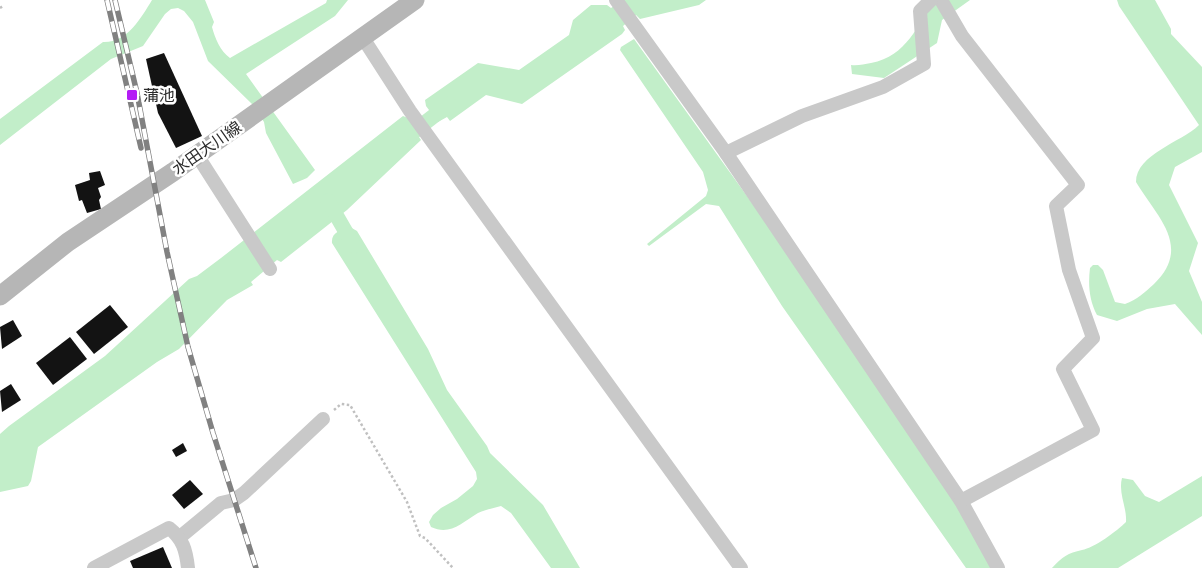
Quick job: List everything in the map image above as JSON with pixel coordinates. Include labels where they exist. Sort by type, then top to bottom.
[{"type":"main road","name":"水田大川線","points":[[0,296],[68,242],[197,155],[415,0]]},
{"type":"street","points":[[616,0],[726,153],[961,501],[998,568]]},
{"type":"street","points":[[726,153],[802,116],[883,87],[924,64],[920,11],[931,0]]},
{"type":"street","points":[[941,0],[962,36],[1078,185],[1056,206],[1069,270],[1093,338],[1063,369],[1093,430],[961,501]]},
{"type":"street","points":[[364,38],[410,111],[741,568]]},
{"type":"street","points":[[197,155],[270,269]]},
{"type":"street","points":[[180,537],[221,503],[234,500],[244,493],[323,419]]},
{"type":"street","points":[[94,568],[169,528],[180,537],[186,553],[188,568]]},
{"type":"path","points":[[323,419],[341,404],[350,405],[407,502],[420,536],[425,538],[453,568]]},
{"type":"shaded area","points":[[152,0],[205,0],[214,22],[212,27],[216,40],[223,52],[230,58],[326,3],[327,0],[348,0],[335,16],[246,74],[315,170],[307,178],[293,184],[266,133],[264,122],[252,104],[208,61],[193,22],[184,11],[178,8],[171,9],[165,14],[143,46],[111,59],[0,145],[0,119],[103,42],[112,41],[126,34],[138,21]]},
{"type":"shaded area","points":[[623,0],[706,0],[699,5],[640,19],[636,15],[623,26],[625,30],[622,34],[522,104],[486,95],[450,121],[447,117],[438,122],[426,106],[425,100],[478,63],[519,70],[569,35],[573,20],[591,5],[607,5],[611,8]]},
{"type":"shaded area","points":[[937,0],[970,0],[942,20],[937,43],[884,78],[852,74],[851,65],[871,63],[894,54],[910,39]]},
{"type":"shaded area","points":[[1117,0],[1155,0],[1171,29],[1171,34],[1202,67],[1202,152],[1175,167],[1169,185],[1198,243],[1189,271],[1202,302],[1202,335],[1175,304],[1147,309],[1117,321],[1097,315],[1091,298],[1089,274],[1090,268],[1093,265],[1098,265],[1103,270],[1115,302],[1125,304],[1144,293],[1165,270],[1170,257],[1171,244],[1161,219],[1136,182],[1138,172],[1151,156],[1199,125],[1119,6]]},
{"type":"shaded area","points":[[634,39],[770,228],[1000,568],[966,568],[782,306],[719,206],[706,204],[649,246],[647,244],[706,196],[708,190],[703,172],[620,50],[621,47]]},
{"type":"shaded area","points":[[403,116],[408,118],[423,133],[419,137],[421,140],[347,210],[281,262],[277,260],[251,282],[253,285],[227,300],[179,349],[157,362],[38,447],[31,481],[28,486],[0,492],[0,434],[105,356],[189,279],[197,276],[221,258]]},
{"type":"shaded area","points":[[350,227],[357,231],[428,349],[447,390],[490,453],[543,505],[580,568],[551,568],[511,513],[501,506],[478,513],[450,529],[444,530],[431,527],[429,522],[433,515],[473,486],[477,479],[476,472],[332,243],[335,234],[340,230]]},
{"type":"shaded area","points":[[1202,476],[1202,516],[1118,568],[1052,568],[1066,556],[1099,543],[1126,522],[1121,489],[1122,478],[1133,480],[1145,496],[1159,502]]},
{"type":"building","points":[[164,53],[202,136],[176,148],[158,113],[146,59]]},
{"type":"building","points":[[100,171],[105,185],[98,188],[101,197],[99,200],[101,209],[87,213],[82,200],[79,201],[75,185],[90,180],[89,173]]},
{"type":"building","points":[[110,305],[128,327],[94,354],[76,332]]},
{"type":"building","points":[[13,320],[22,336],[2,349],[0,327]]},
{"type":"building","points":[[70,337],[87,359],[53,385],[36,363]]},
{"type":"building","points":[[11,384],[21,400],[2,412],[0,391]]},
{"type":"building","points":[[183,443],[187,451],[176,457],[172,450]]},
{"type":"building","points":[[190,480],[203,494],[184,509],[172,495]]},
{"type":"building","points":[[163,547],[172,568],[133,568],[130,561]]},
{"type":"waterway","points":[[412,133],[449,104]]},
{"type":"waterway","points":[[328,201],[354,246]]},
{"type":"railway","points":[[107,0],[141,148]]},
{"type":"railway","points":[[115,0],[137,93],[167,252],[188,347],[256,568]]},
{"type":"place","name":"蒲池","points":[[132,95]]}]
